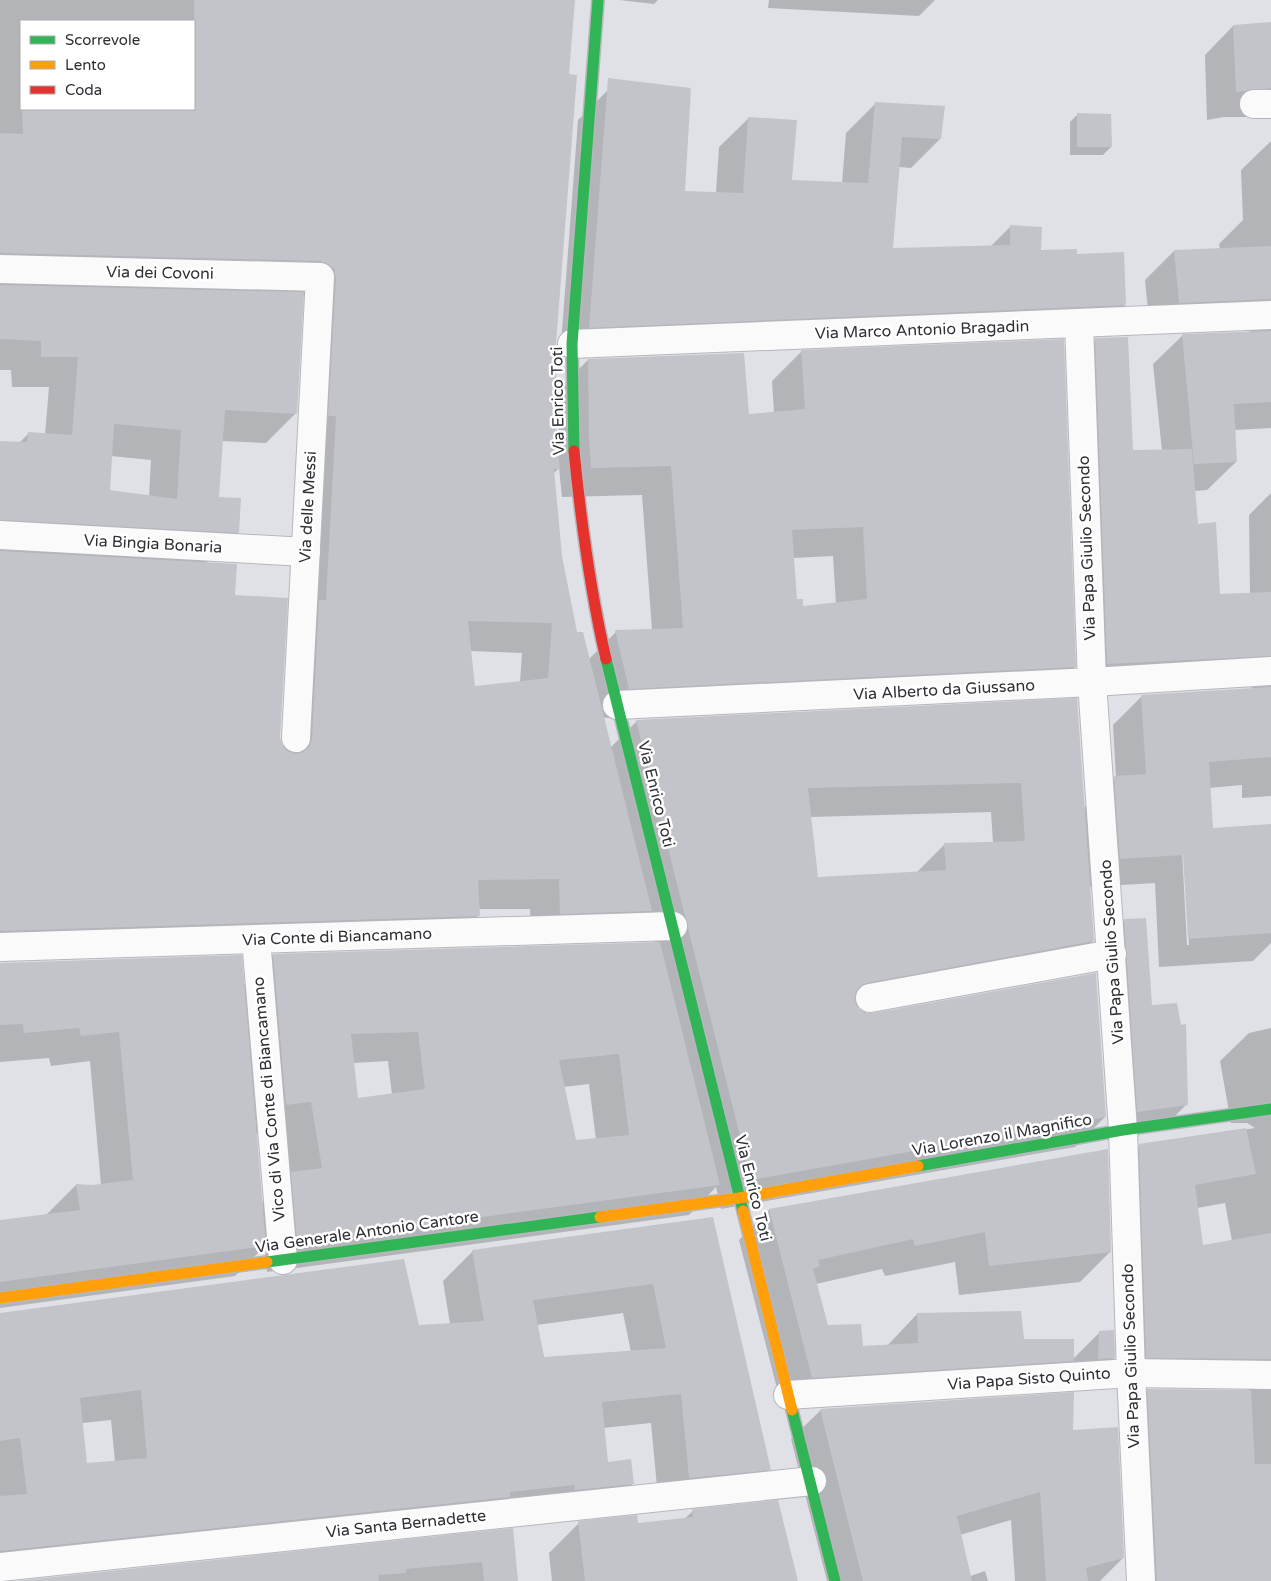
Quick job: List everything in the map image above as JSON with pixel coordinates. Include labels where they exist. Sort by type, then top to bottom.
[{"type":"street","name":"Via Enrico Toti","points":[[598,0],[572,344],[573,439],[581,526],[594,609],[617,705],[788,1395],[812,1481],[835,1581]]},
{"type":"street","name":"Via dei Covoni","points":[[0,269],[320,277]]},
{"type":"street","name":"Via delle Messi","points":[[296,738],[320,277]]},
{"type":"street","name":"Via Marco Antonio Bragadin","points":[[572,344],[1271,316]]},
{"type":"street","name":"Via Papa Giulio Secondo","points":[[1079,323],[1092,682],[1124,1130],[1131,1373],[1142,1581]]},
{"type":"street","name":"Via Bingia Bonaria","points":[[0,535],[306,552]]},
{"type":"street","name":"Via Alberto da Giussano","points":[[617,705],[1092,682],[1271,671]]},
{"type":"street","name":"Via Conte di Biancamano","points":[[0,947],[673,926]]},
{"type":"street","name":"Vico di Via Conte di Biancamano","points":[[256,939],[283,1260]]},
{"type":"street","points":[[870,998],[1112,954]]},
{"type":"street","name":"Via Lorenzo il Magnifico","points":[[739,1198],[1124,1130],[1271,1109]]},
{"type":"street","name":"Via Generale Antonio Cantore","points":[[0,1298],[739,1198]]},
{"type":"street","name":"Via Papa Sisto Quinto","points":[[788,1395],[1131,1373],[1271,1375]]},
{"type":"street","name":"Via Santa Bernadette","points":[[0,1567],[812,1481]]},
{"type":"building","points":[[194,0],[575,0],[569,74],[577,75],[556,343],[557,439],[560,469],[554,469],[562,556],[577,632],[583,632],[652,911],[560,914],[559,879],[478,880],[480,916],[0,931],[0,551],[237,564],[235,595],[288,598],[280,738],[282,745],[287,751],[296,754],[303,752],[309,747],[312,739],[319,600],[326,600],[336,416],[328,416],[336,278],[334,269],[320,261],[0,253],[0,133],[23,134],[22,110],[195,110]],"holes":[[[468,621],[552,623],[548,678],[475,686]]]},
{"type":"building","points":[[1271,22],[1271,88],[1236,92],[1233,25]]},
{"type":"building","points":[[608,78],[691,88],[685,191],[743,193],[748,117],[797,120],[792,180],[868,183],[875,102],[945,106],[941,139],[902,137],[893,248],[1010,245],[1010,225],[1042,227],[1041,250],[1077,249],[1077,254],[1124,252],[1126,305],[589,328]]},
{"type":"building","points":[[1077,113],[1111,114],[1112,147],[1077,147]]},
{"type":"building","points":[[1271,246],[1271,299],[1179,303],[1174,250]]},
{"type":"building","points":[[0,285],[304,292],[297,414],[225,410],[219,497],[241,498],[239,533],[0,520],[0,441],[27,442],[28,432],[72,435],[78,357],[41,357],[41,341],[0,339]],"holes":[[[114,424],[181,430],[177,499],[110,490]]]},
{"type":"building","points":[[1271,331],[1271,402],[1234,404],[1237,462],[1194,464],[1182,334]]},
{"type":"building","points":[[1128,337],[1133,450],[1192,449],[1198,524],[1216,522],[1220,594],[1271,592],[1271,656],[1107,664],[1095,338]]},
{"type":"building","points":[[1064,339],[1076,667],[629,689],[615,630],[683,628],[671,466],[591,468],[588,359],[744,353],[749,414],[805,409],[801,350]],"holes":[[[863,527],[867,599],[803,606],[803,599],[797,599],[792,530]]]},
{"type":"building","points":[[1271,687],[1271,757],[1209,762],[1213,828],[1271,824],[1271,933],[1188,939],[1183,855],[1120,859],[1114,776],[1146,774],[1141,695]]},
{"type":"building","points":[[1077,698],[1094,941],[867,983],[860,986],[856,992],[855,1000],[858,1008],[865,1013],[873,1013],[1096,973],[1106,1117],[751,1180],[636,720]],"holes":[[[1021,783],[1025,841],[944,843],[946,870],[818,877],[808,788]]]},
{"type":"building","points":[[1146,918],[1152,1005],[1177,1003],[1181,1025],[1186,1024],[1188,1105],[1137,1112],[1124,919]]},
{"type":"building","points":[[660,942],[720,1185],[297,1242],[291,1172],[322,1168],[311,1102],[286,1105],[273,954]],"holes":[[[418,1032],[425,1089],[358,1098],[351,1034]],[[619,1054],[629,1135],[576,1140],[559,1060]]]},
{"type":"building","points":[[242,955],[266,1246],[0,1282],[0,1220],[80,1210],[76,1184],[92,1185],[133,1180],[119,1032],[81,1036],[79,1028],[24,1033],[23,1024],[0,1025],[0,963]]},
{"type":"building","points":[[1246,1128],[1256,1174],[1195,1185],[1203,1245],[1271,1233],[1271,1359],[1146,1358],[1139,1144]]},
{"type":"building","points":[[1108,1149],[1111,1252],[989,1266],[985,1232],[915,1246],[913,1239],[818,1260],[820,1266],[813,1269],[828,1325],[861,1324],[863,1346],[918,1343],[917,1313],[1021,1311],[1024,1339],[1074,1339],[1074,1361],[812,1378],[769,1209]]},
{"type":"building","points":[[713,1217],[771,1470],[689,1478],[681,1394],[602,1402],[608,1462],[631,1459],[634,1484],[575,1490],[574,1485],[510,1492],[510,1497],[0,1551],[0,1496],[27,1494],[20,1438],[0,1441],[0,1313],[404,1259],[419,1325],[484,1321],[472,1250]],"holes":[[[653,1284],[666,1348],[544,1357],[533,1300]],[[141,1390],[147,1458],[87,1463],[80,1398]]]},
{"type":"building","points":[[1114,1330],[1115,1358],[1098,1359],[1099,1331]]},
{"type":"building","points":[[1147,1389],[1251,1390],[1255,1464],[1271,1464],[1271,1581],[1157,1581]]},
{"type":"building","points":[[1074,1392],[1073,1430],[1118,1427],[1124,1558],[1086,1568],[1088,1581],[1046,1581],[1040,1492],[957,1516],[972,1581],[863,1581],[820,1409]]},
{"type":"building","points":[[778,1500],[798,1581],[585,1581],[578,1521],[637,1515],[638,1523],[693,1517],[692,1509]]},
{"type":"building","points":[[513,1528],[518,1581],[484,1581],[482,1562],[406,1569],[406,1573],[378,1575],[379,1581],[16,1581]]},
{"type":"traffic: fast","points":[[574,451],[572,344],[598,0]]},
{"type":"traffic: fast","points":[[606,659],[743,1211]]},
{"type":"traffic: fast","points":[[918,1166],[1123,1130],[1271,1109]]},
{"type":"traffic: fast","points":[[267,1262],[600,1217]]},
{"type":"traffic: fast","points":[[792,1410],[835,1581]]},
{"type":"traffic: slow","points":[[600,1217],[739,1198],[918,1166]]},
{"type":"traffic: slow","points":[[743,1211],[792,1410]]},
{"type":"traffic: slow","points":[[0,1298],[267,1262]]},
{"type":"traffic: jam","points":[[574,451],[587,556],[606,659]]}]
